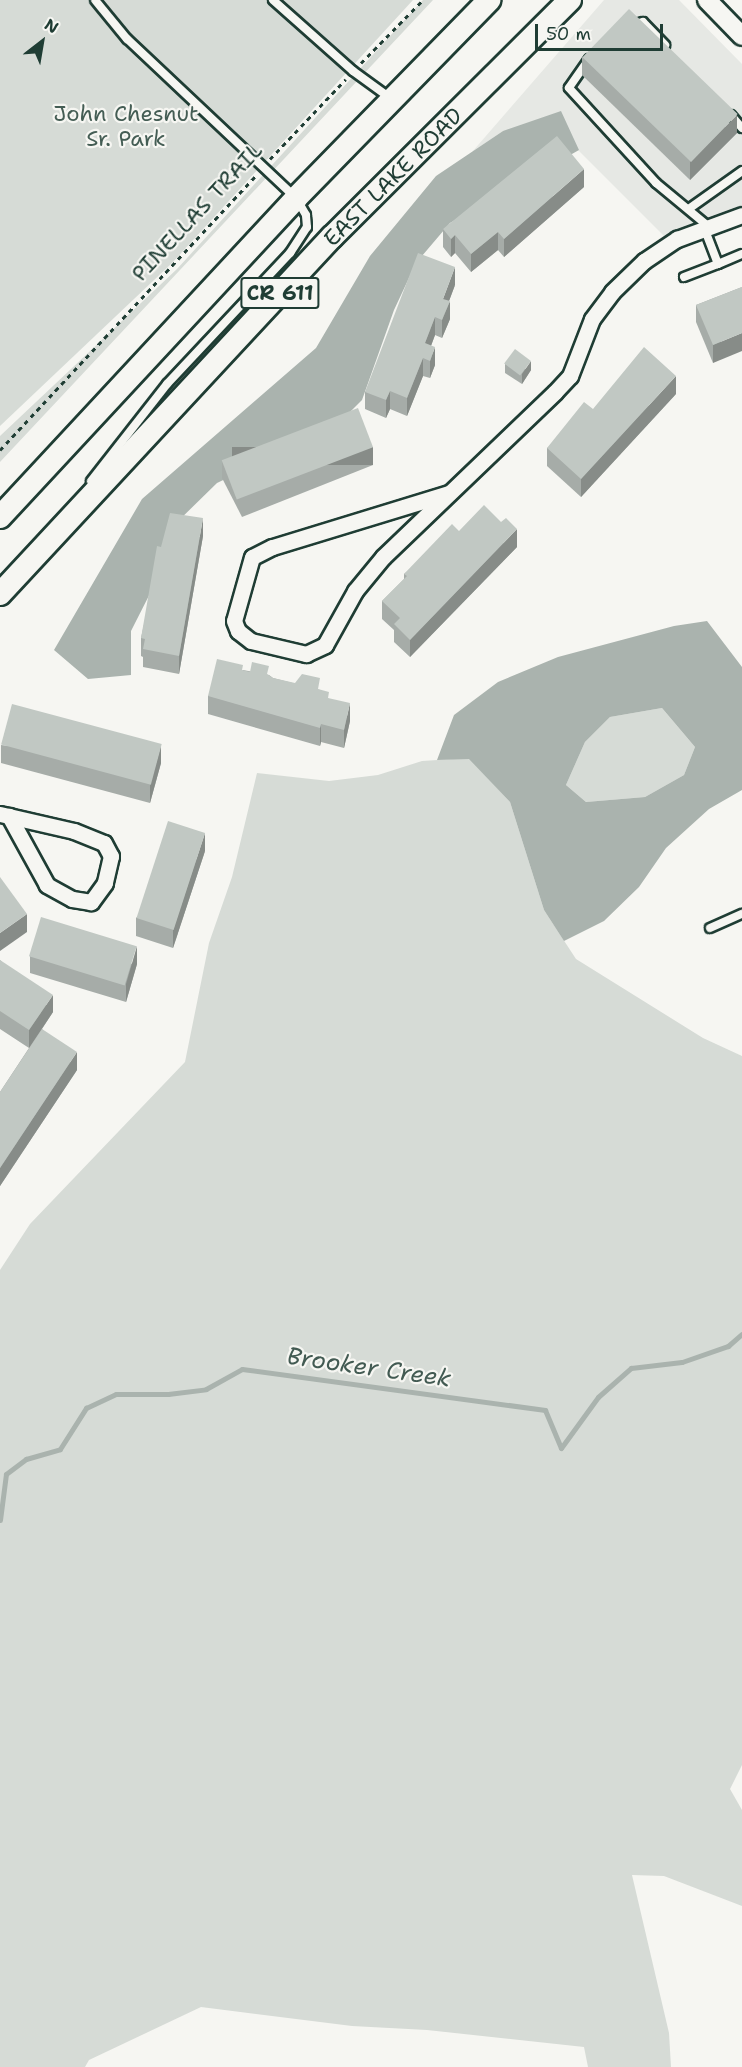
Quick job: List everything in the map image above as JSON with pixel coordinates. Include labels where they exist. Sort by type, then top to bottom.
[{"type":"main road","name":"CR 611","points":[[0,517],[296,198],[489,0]]},
{"type":"main road","name":"EAST LAKE ROAD","points":[[0,594],[332,237],[570,0]]},
{"type":"street","points":[[707,0],[742,36]]},
{"type":"street","points":[[449,493],[272,546],[252,557],[234,621],[238,631],[251,641],[306,654],[325,645],[355,591],[383,556],[449,493],[570,376],[592,319],[612,292],[644,261],[677,240],[742,215]]},
{"type":"street","points":[[5,815],[74,831],[104,843],[111,856],[105,883],[91,902],[72,899],[47,885],[5,815]]},
{"type":"lane","points":[[16,576],[167,384],[299,241],[307,227],[306,215],[296,198],[127,39],[95,0]]},
{"type":"lane","points":[[273,0],[353,71],[392,99]]},
{"type":"lane","points":[[623,31],[643,22],[675,56]]},
{"type":"lane","points":[[596,53],[569,88],[656,183],[690,208],[706,227],[718,264]]},
{"type":"lane","points":[[725,109],[742,128]]},
{"type":"lane","points":[[690,208],[742,171]]},
{"type":"lane","points":[[684,277],[742,255]]},
{"type":"lane","points":[[710,928],[742,914]]},
{"type":"path","name":"PINELLAS TRAIL","points":[[0,450],[353,71],[423,0]]},
{"type":"shaded area","points":[[604,0],[679,0],[742,64],[742,206],[665,237],[578,150],[503,131],[472,152]]},
{"type":"shaded area","points":[[561,111],[579,150],[450,223],[416,263],[394,310],[362,400],[337,425],[217,483],[170,529],[166,562],[131,631],[131,675],[88,679],[54,650],[142,499],[316,348],[370,256],[436,176],[503,131]]},
{"type":"shaded area","points":[[707,621],[742,667],[742,790],[709,809],[666,848],[639,887],[604,921],[564,941],[544,910],[510,802],[469,759],[437,760],[454,715],[498,682],[558,657],[674,626]],"holes":[[[662,708],[695,747],[684,775],[645,797],[586,802],[566,785],[585,742],[610,717]]]},
{"type":"green space","name":"John Chesnut Sr. Park","points":[[0,0],[413,0],[172,263],[0,426]]},
{"type":"green space","points":[[423,0],[433,0],[0,462],[0,436],[177,269]]},
{"type":"green space","points":[[662,708],[695,747],[684,775],[645,797],[586,802],[566,785],[585,742],[610,717]]},
{"type":"green space","points":[[469,758],[510,802],[544,910],[576,959],[703,1038],[742,1056],[742,1765],[730,1789],[742,1810],[742,1906],[664,1876],[632,1875],[669,2033],[671,2067],[588,2067],[584,2047],[427,2030],[352,2026],[201,2007],[89,2060],[85,2067],[0,2067],[0,1270],[30,1224],[185,1062],[209,943],[232,877],[257,773],[329,781],[378,775],[422,761]]},
{"type":"building","points":[[629,9],[738,114],[691,162],[582,57]]},
{"type":"building","points":[[557,136],[584,169],[504,239],[498,232],[471,254],[455,235],[451,239],[443,229]]},
{"type":"building","points":[[418,253],[455,267],[443,299],[450,301],[442,320],[435,317],[425,343],[435,347],[430,361],[423,358],[407,398],[390,391],[386,400],[365,392]]},
{"type":"building","points":[[742,287],[742,333],[713,345],[696,305]]},
{"type":"building","points":[[644,347],[676,376],[581,479],[547,448],[584,402],[593,409]]},
{"type":"building","points":[[515,349],[531,361],[520,375],[504,363]]},
{"type":"building","points":[[358,408],[373,447],[237,500],[222,460]]},
{"type":"building","points":[[484,505],[501,522],[506,518],[517,529],[410,640],[394,624],[400,618],[382,601],[407,576],[404,574],[452,524],[459,531]]},
{"type":"building","points":[[170,513],[203,518],[179,656],[143,649],[145,639],[141,638],[157,546],[161,547]]},
{"type":"building","points":[[217,659],[243,665],[242,670],[250,672],[252,662],[269,666],[267,674],[273,678],[295,683],[302,674],[320,678],[318,689],[329,692],[328,698],[350,703],[344,730],[321,724],[320,728],[208,696]]},
{"type":"building","points":[[12,704],[162,744],[151,785],[1,745]]},
{"type":"building","points":[[168,821],[205,833],[174,930],[136,918]]},
{"type":"building","points":[[0,877],[27,914],[0,933]]},
{"type":"building","points":[[41,917],[137,946],[125,985],[29,956]]},
{"type":"building","points":[[0,960],[53,995],[29,1030],[0,1011]]},
{"type":"building","points":[[42,1029],[77,1052],[0,1168],[0,1092]]},
{"type":"waterway","name":"Brooker Creek","points":[[0,1520],[6,1474],[26,1459],[60,1449],[86,1408],[116,1394],[168,1394],[206,1389],[242,1369],[545,1410],[561,1448],[598,1397],[631,1368],[682,1362],[728,1346],[742,1334]]}]
